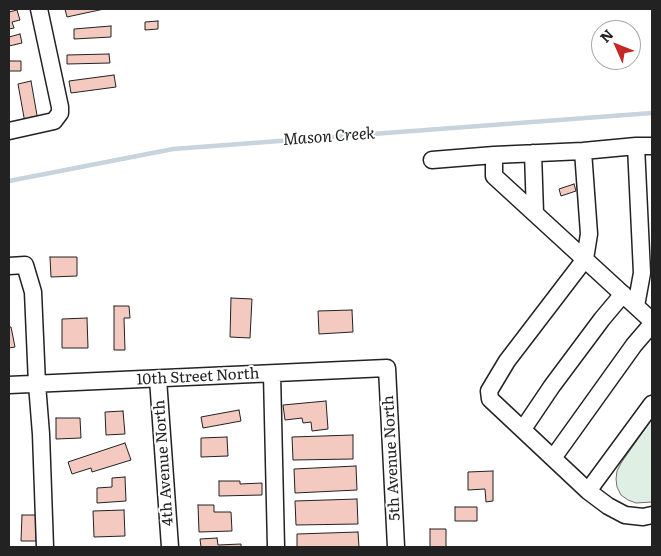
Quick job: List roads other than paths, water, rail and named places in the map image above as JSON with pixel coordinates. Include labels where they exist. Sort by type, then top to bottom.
[{"type":"street","points":[[9,131],[54,122],[60,114],[40,9]]},
{"type":"street","points":[[636,146],[642,272],[636,306]]},
{"type":"street","points":[[432,160],[652,146]]},
{"type":"street","points":[[583,151],[589,234],[585,259],[507,361],[489,391],[490,399],[588,491],[608,506],[625,515],[643,517],[652,515]]},
{"type":"street","points":[[533,153],[535,213]]},
{"type":"street","points":[[494,155],[494,176],[652,322],[553,458]]},
{"type":"street","points":[[9,266],[25,265],[33,292],[41,434],[44,547]]},
{"type":"street","points":[[522,429],[563,371],[623,294]]},
{"type":"street","name":"10th Street North","points":[[9,385],[387,368]]},
{"type":"street","name":"5th Avenue North","points":[[387,368],[396,547]]},
{"type":"street","points":[[272,374],[276,547]]},
{"type":"street","name":"4th Avenue North","points":[[158,379],[170,547]]},
{"type":"street","points":[[588,491],[652,404]]},
{"type":"waterway","name":"Mason Creek","points":[[9,181],[173,149],[652,113]]}]
